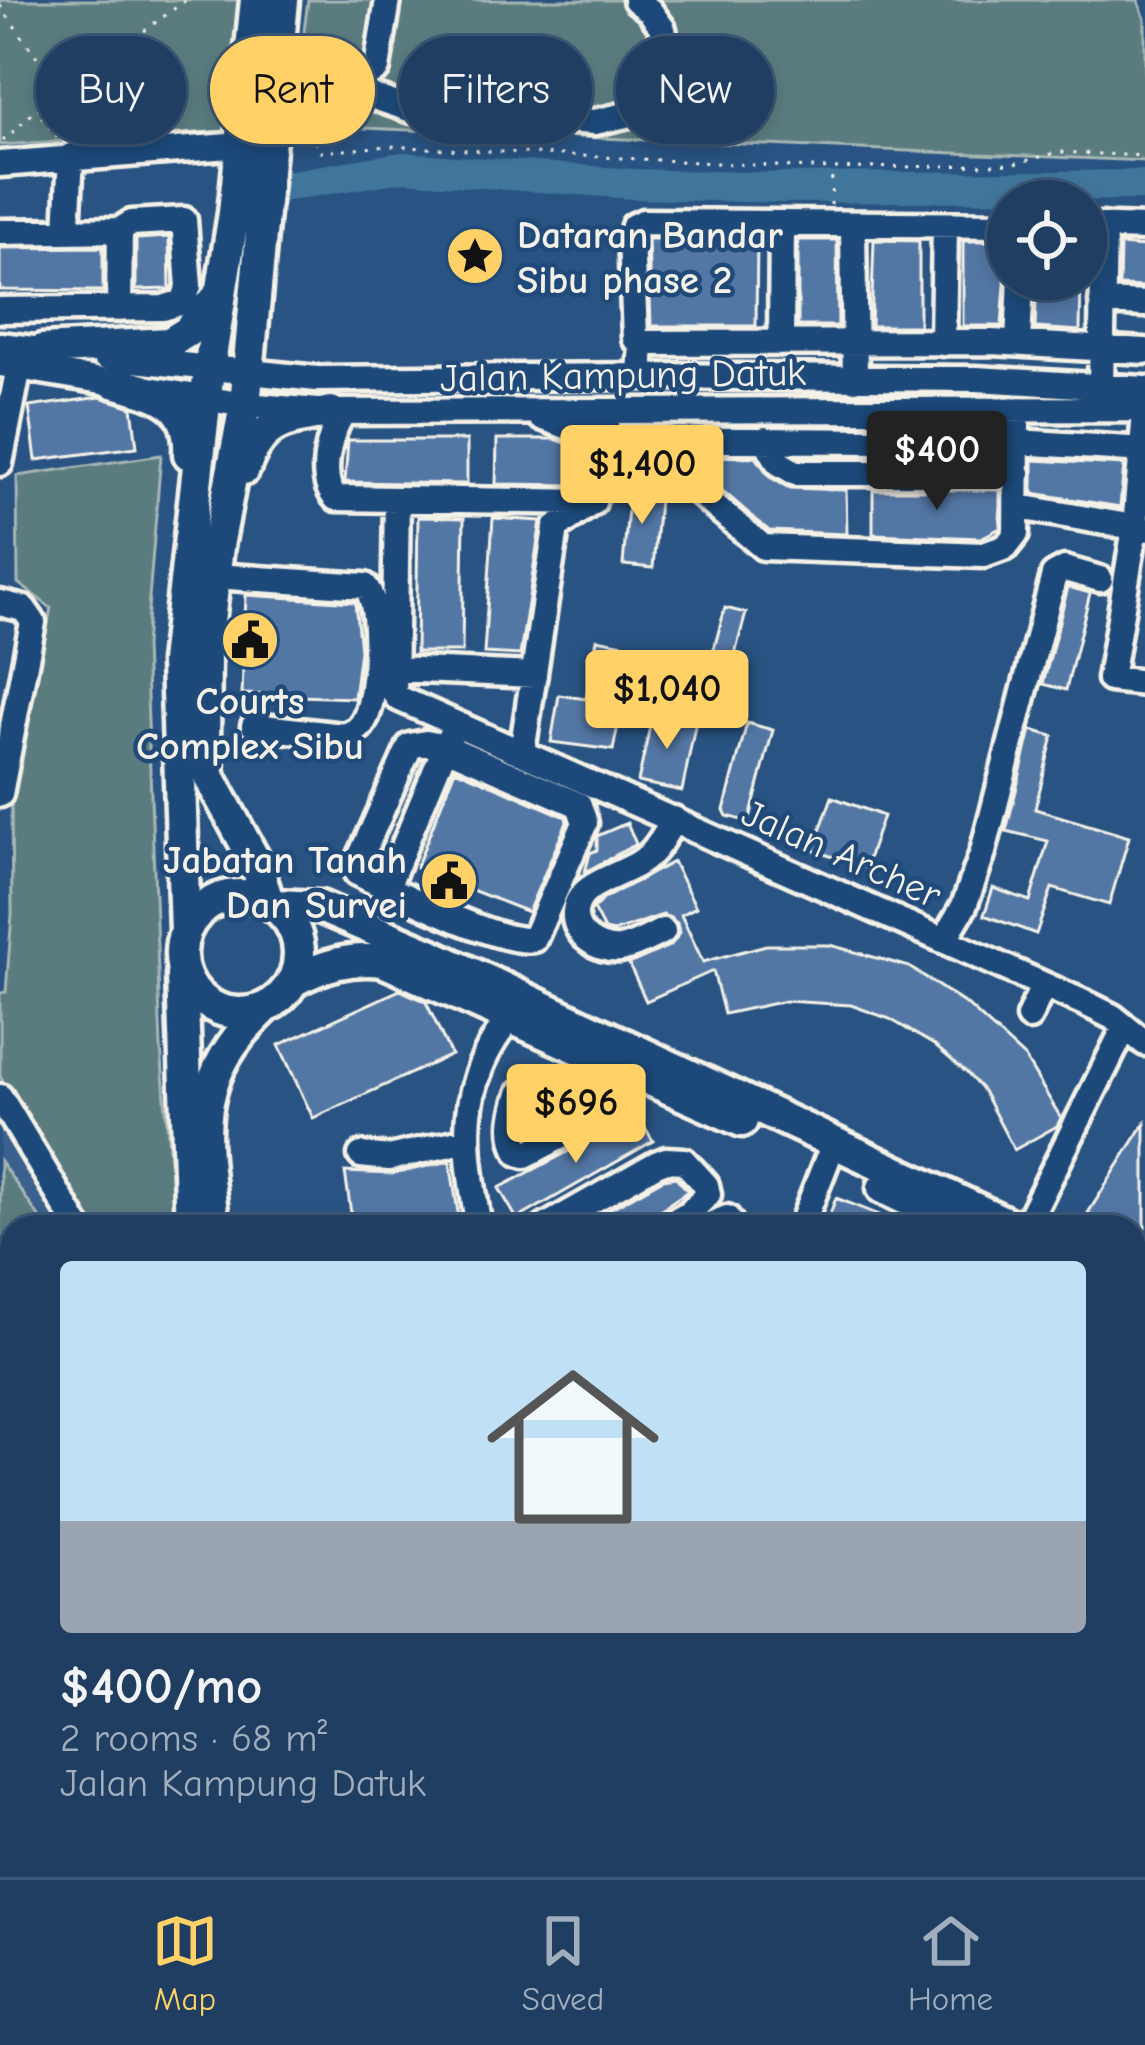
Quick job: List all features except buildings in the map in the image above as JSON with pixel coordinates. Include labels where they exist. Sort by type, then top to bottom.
[{"type":"main road","points":[[183,598],[207,383],[242,146],[256,0]]},
{"type":"main road","points":[[279,36],[283,0]]},
{"type":"main road","points":[[213,1215],[206,1106],[215,1073],[233,1038],[281,997],[299,964],[296,931],[271,903],[256,862],[210,778],[204,745],[205,655],[216,561],[247,390],[269,144]]},
{"type":"main road","points":[[20,360],[169,343],[187,332],[221,292]]},
{"type":"main road","points":[[113,382],[160,395],[186,422],[190,442],[176,696],[191,1215]]},
{"type":"main road","points":[[216,561],[248,456],[261,434],[274,423],[338,412]]},
{"type":"main road","points":[[256,862],[320,907],[989,1215]]},
{"type":"main road","points":[[265,1008],[226,1012],[208,1004],[184,974],[183,944],[193,918],[220,898],[253,896],[271,903],[320,907]]},
{"type":"main road","points":[[293,981],[322,966],[356,957],[383,961],[939,1215]]},
{"type":"street","points":[[375,70],[388,0]]},
{"type":"street","points":[[375,97],[412,110],[595,122],[630,115],[657,98],[668,56],[663,28],[636,0]]},
{"type":"street","points":[[0,164],[242,146]]},
{"type":"street","points":[[67,231],[71,156]]},
{"type":"street","points":[[842,219],[856,380]]},
{"type":"street","points":[[987,225],[842,219],[782,225],[643,222],[634,226],[632,236],[635,338],[642,343],[1018,344],[1145,351]]},
{"type":"street","points":[[0,232],[120,230],[131,223],[184,220],[189,286],[187,297],[163,308],[0,310]]},
{"type":"street","points":[[781,343],[782,225]]},
{"type":"street","points":[[943,343],[946,226]]},
{"type":"street","points":[[1107,226],[1145,228]]},
{"type":"street","points":[[119,309],[120,230]]},
{"type":"street","points":[[1018,344],[1020,300]]},
{"type":"street","points":[[1101,386],[1102,302],[1145,304]]},
{"type":"street","points":[[640,376],[642,343]]},
{"type":"street","points":[[0,345],[20,360],[113,382],[207,383]]},
{"type":"street","points":[[20,360],[247,390]]},
{"type":"street","points":[[0,463],[4,421],[20,360]]},
{"type":"street","name":"Jalan Kampung Datuk","points":[[247,390],[317,380],[640,376],[856,380],[1145,411]]},
{"type":"street","name":"Jalan Kampung Datuk","points":[[247,390],[338,412],[610,409],[1017,394],[1101,386],[1145,388]]},
{"type":"street","points":[[675,440],[675,465],[683,479],[751,540],[776,550],[984,555],[1013,542],[1019,507],[1017,394]]},
{"type":"street","points":[[556,528],[593,502],[610,409]]},
{"type":"street","points":[[521,410],[602,440],[1017,442],[1143,450]]},
{"type":"street","points":[[1145,411],[1140,529],[1110,679],[1145,682]]},
{"type":"street","points":[[338,412],[330,437],[331,495],[593,502]]},
{"type":"street","points":[[765,439],[779,463],[796,472],[1018,473]]},
{"type":"street","points":[[398,500],[395,681],[534,675]]},
{"type":"street","points":[[522,752],[556,528],[543,502]]},
{"type":"street","points":[[1019,507],[1140,529]]},
{"type":"street","points":[[216,561],[365,586],[374,602],[370,702],[365,721],[355,733],[343,736],[254,726]]},
{"type":"street","points":[[945,938],[964,906],[983,852],[1054,574],[1065,569],[1100,578]]},
{"type":"street","points":[[0,603],[24,609],[33,622],[10,685],[0,794]]},
{"type":"street","name":"Jalan Archer","points":[[395,681],[451,735],[522,752],[945,938],[1089,1005],[1139,1037]]},
{"type":"street","points":[[386,887],[451,735]]},
{"type":"street","points":[[451,735],[579,805],[585,824],[534,939],[521,942],[449,915],[358,873],[356,867],[410,746],[451,735]]},
{"type":"street","points":[[663,931],[628,946],[606,947],[582,935],[575,905],[588,889],[649,856],[674,819]]},
{"type":"street","points":[[430,954],[449,915]]},
{"type":"street","points":[[1029,1017],[1043,986]]},
{"type":"street","points":[[478,1215],[467,1131],[476,1074],[492,1040],[511,1017]]},
{"type":"street","points":[[1032,1215],[1139,1037]]},
{"type":"street","points":[[0,1097],[71,1215]]},
{"type":"street","points":[[361,1155],[389,1158],[467,1131],[512,1123]]},
{"type":"street","points":[[566,1215],[666,1160],[684,1161],[706,1185],[708,1195],[685,1215]]},
{"type":"street","points":[[806,1215],[827,1160]]},
{"type":"path","points":[[137,36],[186,0]]},
{"type":"path","points":[[0,6],[36,57]]},
{"type":"path","points":[[0,143],[36,111]]},
{"type":"path","points":[[316,144],[320,152],[389,146],[832,170],[1014,164],[1059,152],[1145,156]]},
{"type":"path","points":[[832,170],[842,219]]},
{"type":"shaded area","points":[[0,1127],[52,1215],[0,1215]]},
{"type":"green space","points":[[0,0],[244,0],[239,36],[210,36],[210,132],[186,133],[186,36],[36,36],[36,143],[0,145]]},
{"type":"green space","name":"Dataran Bandar Sibu phase 2","points":[[308,0],[1138,0],[1145,19],[1145,161],[742,144],[774,144],[774,36],[616,36],[616,139],[592,138],[592,36],[399,36],[399,130],[375,129],[375,36],[303,36]]},
{"type":"green space","points":[[161,455],[145,646],[161,1047],[174,1215],[78,1215],[0,1076],[0,993],[6,992],[12,914],[11,797],[51,608],[18,583],[17,476]]},
{"type":"green space","points":[[0,1161],[38,1215],[0,1215]]},
{"type":"waterway","points":[[274,188],[402,167],[633,184],[785,188],[1145,185]]},
{"type":"place","name":"Dataran Bandar Sibu phase 2","points":[[475,256]]},
{"type":"place","name":"Courts Complex Sibu","points":[[250,640]]},
{"type":"place","name":"Jabatan Tanah Dan Survei","points":[[449,881]]}]
